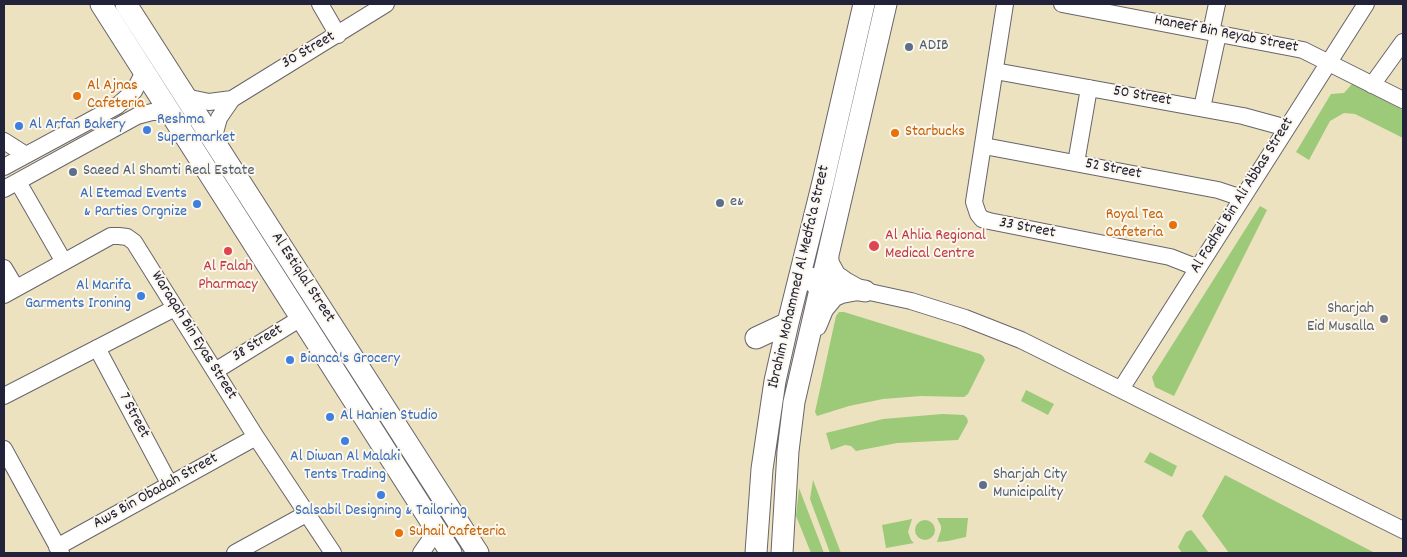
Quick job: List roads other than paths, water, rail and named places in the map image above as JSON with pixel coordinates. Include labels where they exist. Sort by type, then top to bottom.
[{"type":"main road","name":"Al Estiqlal Street","points":[[101,4],[451,553]]},
{"type":"main road","name":"Al Estiqlal Street","points":[[126,4],[478,553]]},
{"type":"main road","name":"Ibrahim Mohammed Al Medfa'a Street","points":[[756,553],[765,440],[775,381],[864,4]]},
{"type":"main road","name":"Ibrahim Mohammed Al Medfa'a Street","points":[[782,553],[790,429],[800,375],[886,4]]},
{"type":"main road","points":[[823,182],[825,209],[810,277],[815,283],[865,291]]},
{"type":"main road","points":[[756,338],[788,323]]},
{"type":"street","points":[[320,4],[338,35]]},
{"type":"street","name":"30 Street","points":[[213,140],[219,118],[232,99],[386,4]]},
{"type":"street","name":"33 Street","points":[[1006,4],[974,202],[975,208],[982,219],[1170,257],[1198,268]]},
{"type":"street","name":"Haneef Bin Reyab Street","points":[[1062,4],[1079,5],[1303,50],[1403,100]]},
{"type":"street","points":[[1202,108],[1217,4]]},
{"type":"street","name":"Al Fadhel Bin Ali Abbas Street","points":[[1121,389],[1366,4]]},
{"type":"street","points":[[1372,85],[1403,42]]},
{"type":"street","name":"50 Street","points":[[996,71],[1254,118],[1287,128]]},
{"type":"street","points":[[4,166],[123,101],[134,91],[144,72]]},
{"type":"street","points":[[1076,163],[1089,88]]},
{"type":"street","name":"30 Street","points":[[185,97],[208,102],[232,99]]},
{"type":"street","points":[[18,182],[137,116],[152,112],[170,112]]},
{"type":"street","points":[[4,141],[26,155]]},
{"type":"street","points":[[18,182],[52,154],[53,147],[49,142]]},
{"type":"street","name":"52 Street","points":[[984,146],[1218,190],[1242,198]]},
{"type":"street","points":[[18,182],[64,262]]},
{"type":"street","name":"Waraqah Bin Eyas Street","points":[[10,292],[111,236],[127,237],[134,242],[256,437],[333,553]]},
{"type":"street","points":[[829,250],[831,263],[837,274],[865,291],[911,301],[991,328],[1028,343],[1403,530]]},
{"type":"street","points":[[4,268],[10,292]]},
{"type":"street","points":[[809,336],[816,329],[825,310],[835,298],[849,293],[865,291]]},
{"type":"street","points":[[4,396],[175,308]]},
{"type":"street","name":"38 Street","points":[[214,371],[301,318]]},
{"type":"street","name":"7 Street","points":[[97,348],[170,485]]},
{"type":"street","name":"Aws Bin Obadah Street","points":[[59,550],[256,437]]},
{"type":"street","points":[[4,449],[59,550]]},
{"type":"street","points":[[235,553],[306,514]]},
{"type":"street","points":[[421,553],[430,540],[434,526]]},
{"type":"place","name":"ADIB","points":[[909,47]]},
{"type":"place","name":"Al Ajnas Cafeteria","points":[[77,96]]},
{"type":"place","name":"Al Arfan Bakery","points":[[19,126]]},
{"type":"place","name":"Reshma Supermarket","points":[[147,130]]},
{"type":"place","name":"Starbucks","points":[[895,133]]},
{"type":"place","name":"Saeed Al Shamti Real Estate","points":[[73,172]]},
{"type":"place","name":"e&","points":[[720,203]]},
{"type":"place","name":"Al Etemad Events & Parties Orgnize","points":[[197,204]]},
{"type":"place","name":"Royal Tea Cafeteria","points":[[1173,225]]},
{"type":"place","name":"Al Ahlia Regional Medical Centre","points":[[874,246]]},
{"type":"place","name":"Al Falah Pharmacy","points":[[228,251]]},
{"type":"place","name":"Al Marifa Garments Ironing","points":[[141,296]]},
{"type":"place","name":"Sharjah Eid Musalla","points":[[1384,319]]},
{"type":"place","name":"Bianca's Grocery","points":[[290,360]]},
{"type":"place","name":"Al Hanien Studio","points":[[330,417]]},
{"type":"place","name":"Al Diwan Al Malaki Tents Trading","points":[[345,441]]},
{"type":"place","name":"Sharjah City Municipality","points":[[983,485]]},
{"type":"place","name":"Salsabil Designing & Tailoring","points":[[381,495]]},
{"type":"place","name":"Suhail Cafeteria","points":[[399,533]]}]
